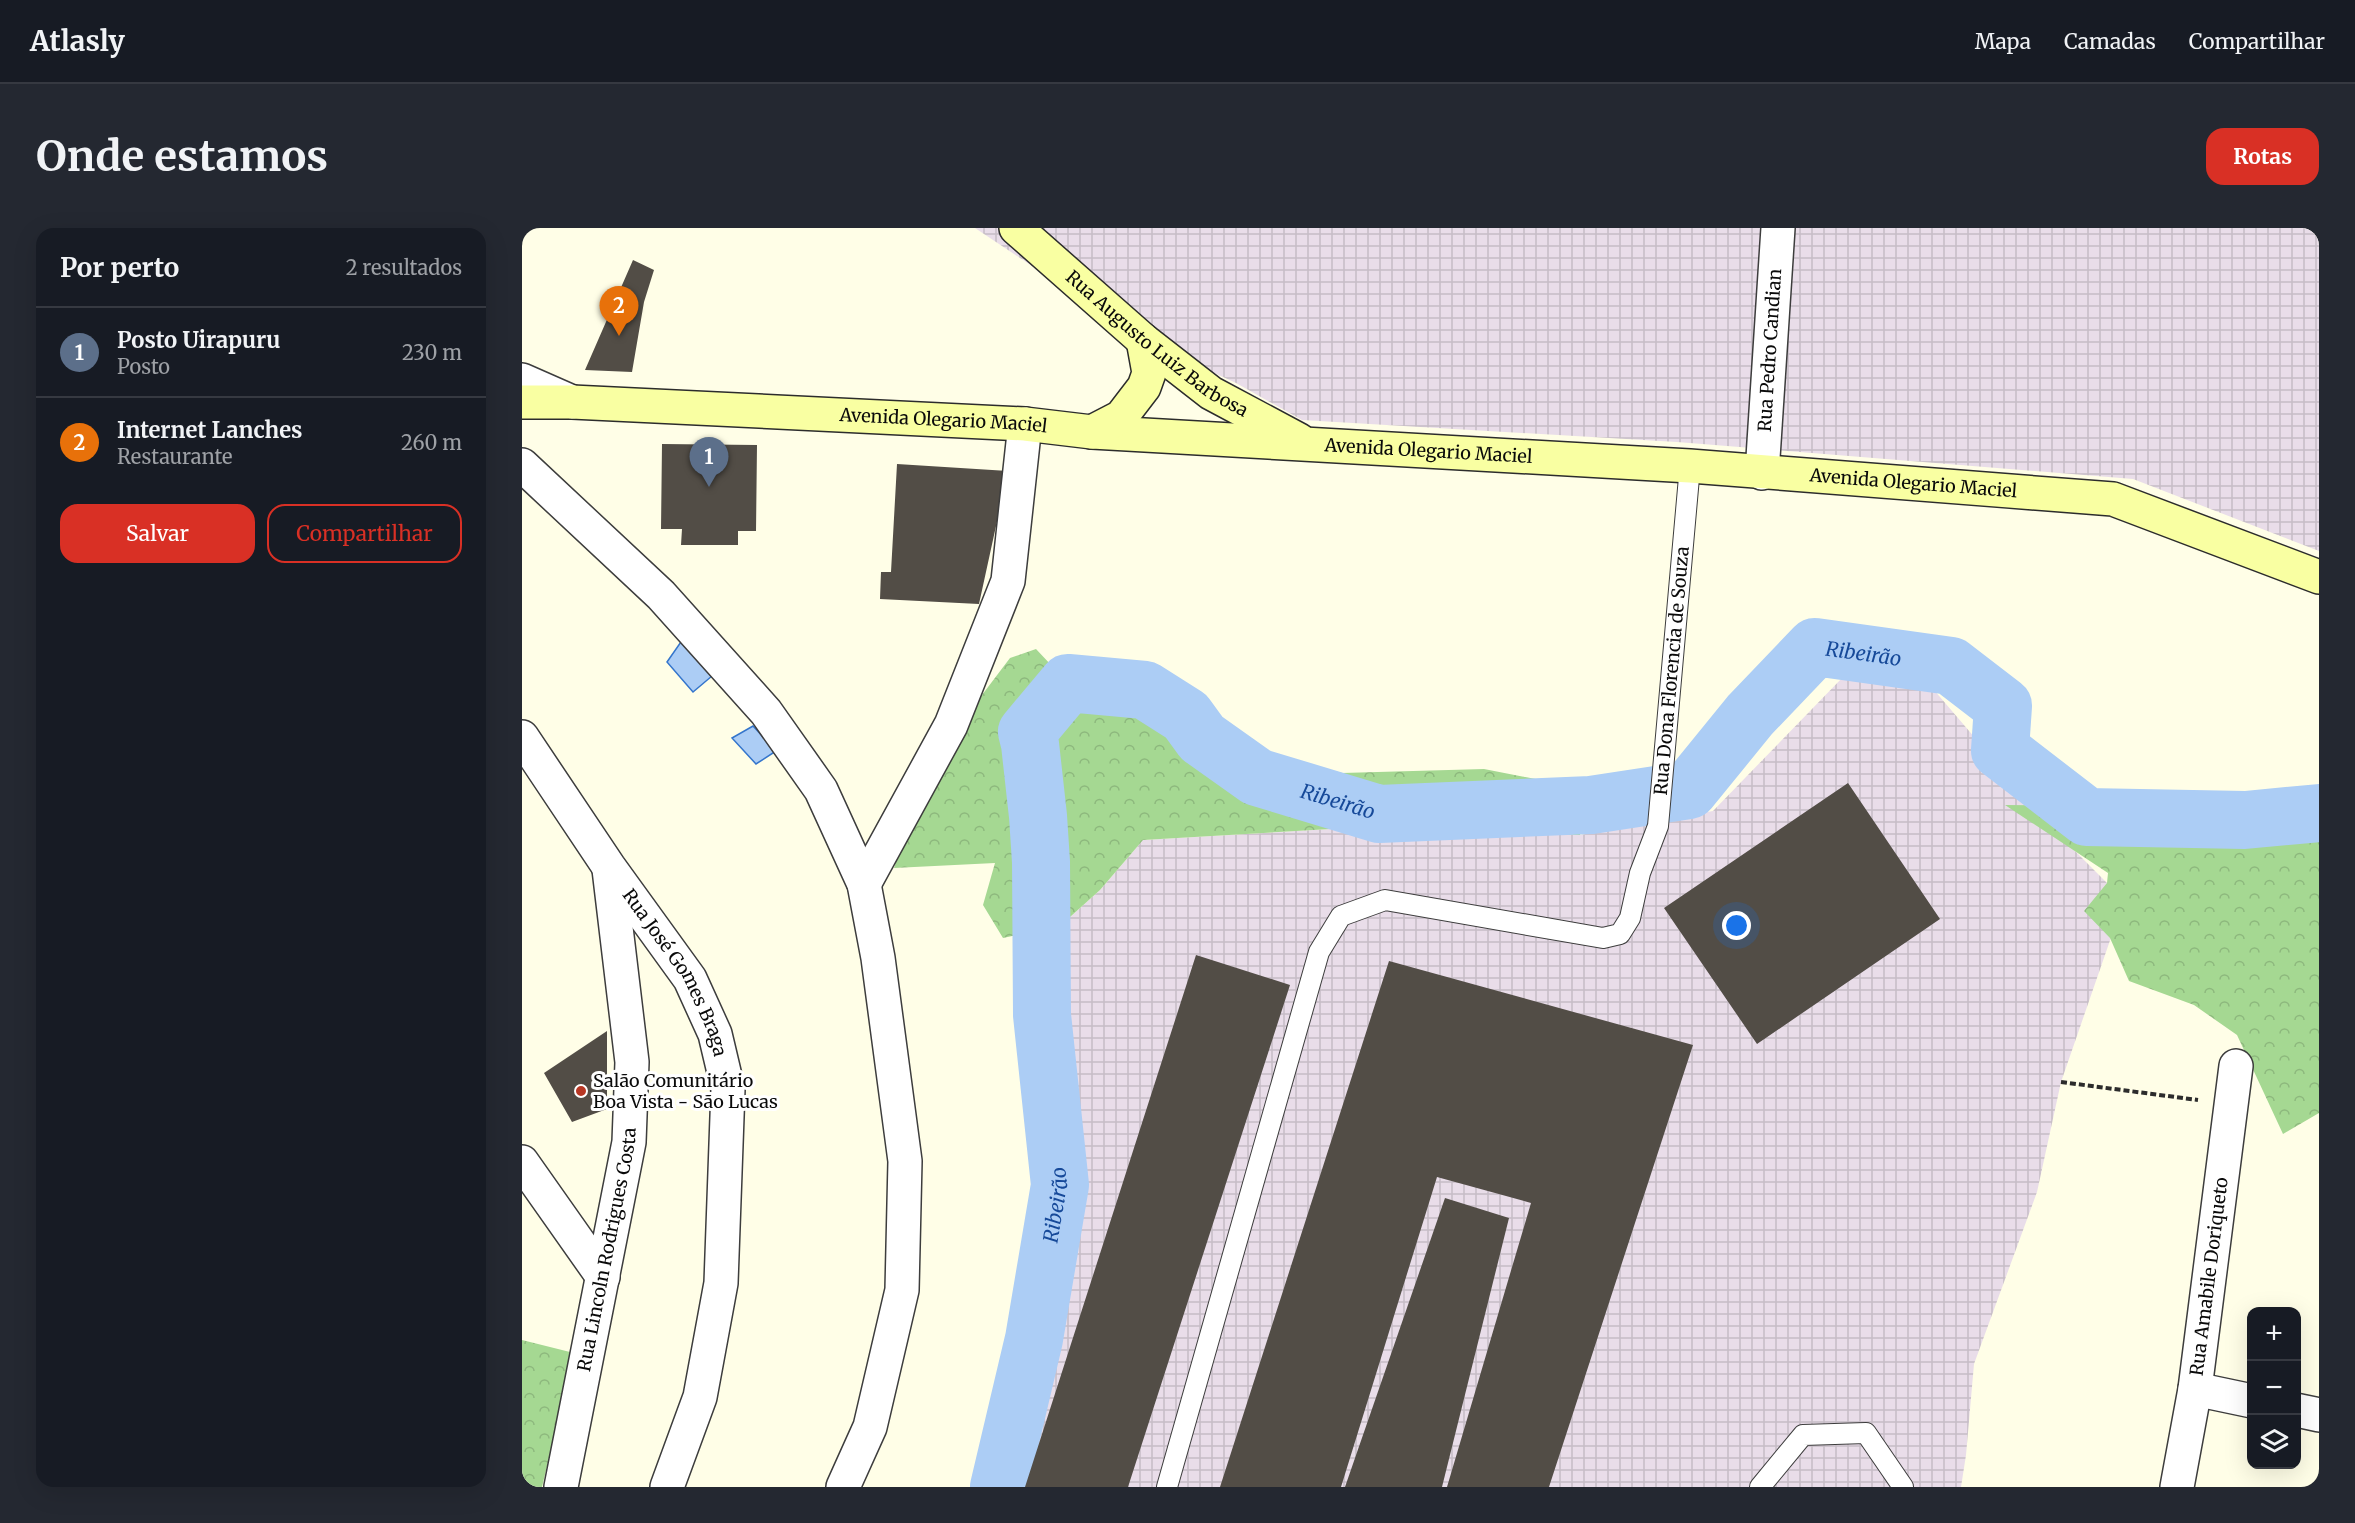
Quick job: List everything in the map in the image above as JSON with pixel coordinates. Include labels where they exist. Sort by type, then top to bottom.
[{"type":"main road","name":"Rua Augusto Luiz Barbosa","points":[[1016,228],[1143,340],[1211,393],[1308,445]]},
{"type":"main road","points":[[1092,432],[1121,417],[1144,387],[1149,374],[1143,340]]},
{"type":"main road","name":"Avenida Olegario Maciel","points":[[522,402],[572,402],[1025,424],[1092,432],[1690,466],[2113,499],[2319,577]]},
{"type":"street","name":"Rua Pedro Candian","points":[[1762,473],[1778,228]]},
{"type":"street","points":[[522,380],[572,402]]},
{"type":"street","points":[[864,884],[951,725],[1008,581],[1025,424]]},
{"type":"street","points":[[522,465],[661,595],[766,712],[821,790],[864,884],[878,958],[905,1161],[902,1290],[870,1427],[843,1487]]},
{"type":"street","name":"Rua José Gomes Braga","points":[[522,737],[609,867],[690,979],[715,1034],[728,1089],[721,1283],[700,1397],[668,1487]]},
{"type":"street","name":"Rua Lincoln Rodrigues Costa","points":[[561,1487],[629,1142],[632,1062],[609,867]]},
{"type":"street","name":"Rua Amabile Doriqueto","points":[[2178,1487],[2195,1389],[2236,1066]]},
{"type":"street","points":[[522,1162],[603,1277]]},
{"type":"street","points":[[2195,1389],[2247,1400]]},
{"type":"street","points":[[2301,1411],[2319,1415]]},
{"type":"lane","name":"Rua Dona Florencia de Souza","points":[[1167,1487],[1319,952],[1341,916],[1385,900],[1603,938],[1620,934],[1630,918],[1640,873],[1658,826],[1690,466]]},
{"type":"lane","points":[[1760,1487],[1803,1435],[1866,1434],[1903,1487]]},
{"type":"path","points":[[2061,1082],[2231,1105]]},
{"type":"shaded area","points":[[975,228],[2319,228],[2319,551],[2133,479],[1677,442],[1302,420],[1236,383],[1143,340]]},
{"type":"shaded area","points":[[1844,676],[1934,690],[2053,829],[2124,900],[2061,1082],[2037,1192],[1974,1364],[1961,1487],[1007,1487],[1060,1332],[1060,926],[1100,890],[1143,840],[1382,826],[1580,835],[1713,811]]},
{"type":"green space","points":[[1036,649],[1068,683],[1126,668],[1211,705],[1251,750],[1342,773],[1484,769],[1582,788],[1591,805],[1580,835],[1382,826],[1143,840],[1100,890],[1060,926],[1003,938],[983,905],[995,863],[894,868],[929,765],[1010,658]]},
{"type":"green space","points":[[2005,805],[2319,809],[2319,1113],[2283,1134],[2237,1035],[2194,1005],[2129,981],[2110,938],[2084,911],[2107,883],[2108,873]]},
{"type":"green space","points":[[522,1340],[574,1353],[542,1487],[522,1487]]},
{"type":"water","points":[[683,639],[712,676],[693,692],[667,662]]},
{"type":"water","points":[[753,726],[776,751],[756,764],[732,738]]},
{"type":"building","points":[[633,260],[654,270],[644,302],[632,372],[585,370]]},
{"type":"building","points":[[662,444],[757,445],[756,531],[738,531],[738,545],[681,545],[682,529],[661,529]]},
{"type":"building","points":[[897,464],[1008,471],[979,604],[880,599],[881,572],[891,572]]},
{"type":"building","points":[[1848,783],[1940,919],[1757,1044],[1664,908]]},
{"type":"building","points":[[1196,955],[1290,985],[1128,1487],[1025,1487]]},
{"type":"building","points":[[1389,961],[1693,1045],[1549,1487],[1447,1487],[1531,1203],[1437,1177],[1341,1487],[1220,1487]]},
{"type":"building","name":"Salão Comunitário Boa Vista - São Lucas","points":[[607,1031],[607,1109],[572,1122],[544,1073]]},
{"type":"building","points":[[1445,1198],[1509,1218],[1442,1487],[1345,1487]]},
{"type":"waterway","name":"Ribeirão","points":[[999,1487],[1034,1339],[1060,1185],[1042,1015],[1041,862],[1038,816],[1027,732],[1068,683],[1145,690],[1186,716],[1202,738],[1257,777],[1379,814],[1591,805],[1689,790],[1750,715],[1815,647],[1951,666],[2003,706],[2000,750],[2087,817],[2245,820],[2319,813]]},
{"type":"place","name":"Internet Lanches","points":[[619,336]]},
{"type":"place","name":"Posto Uirapuru","points":[[709,487]]},
{"type":"place","name":"Salão Comunitário Boa Vista - São Lucas","points":[[581,1091]]}]
